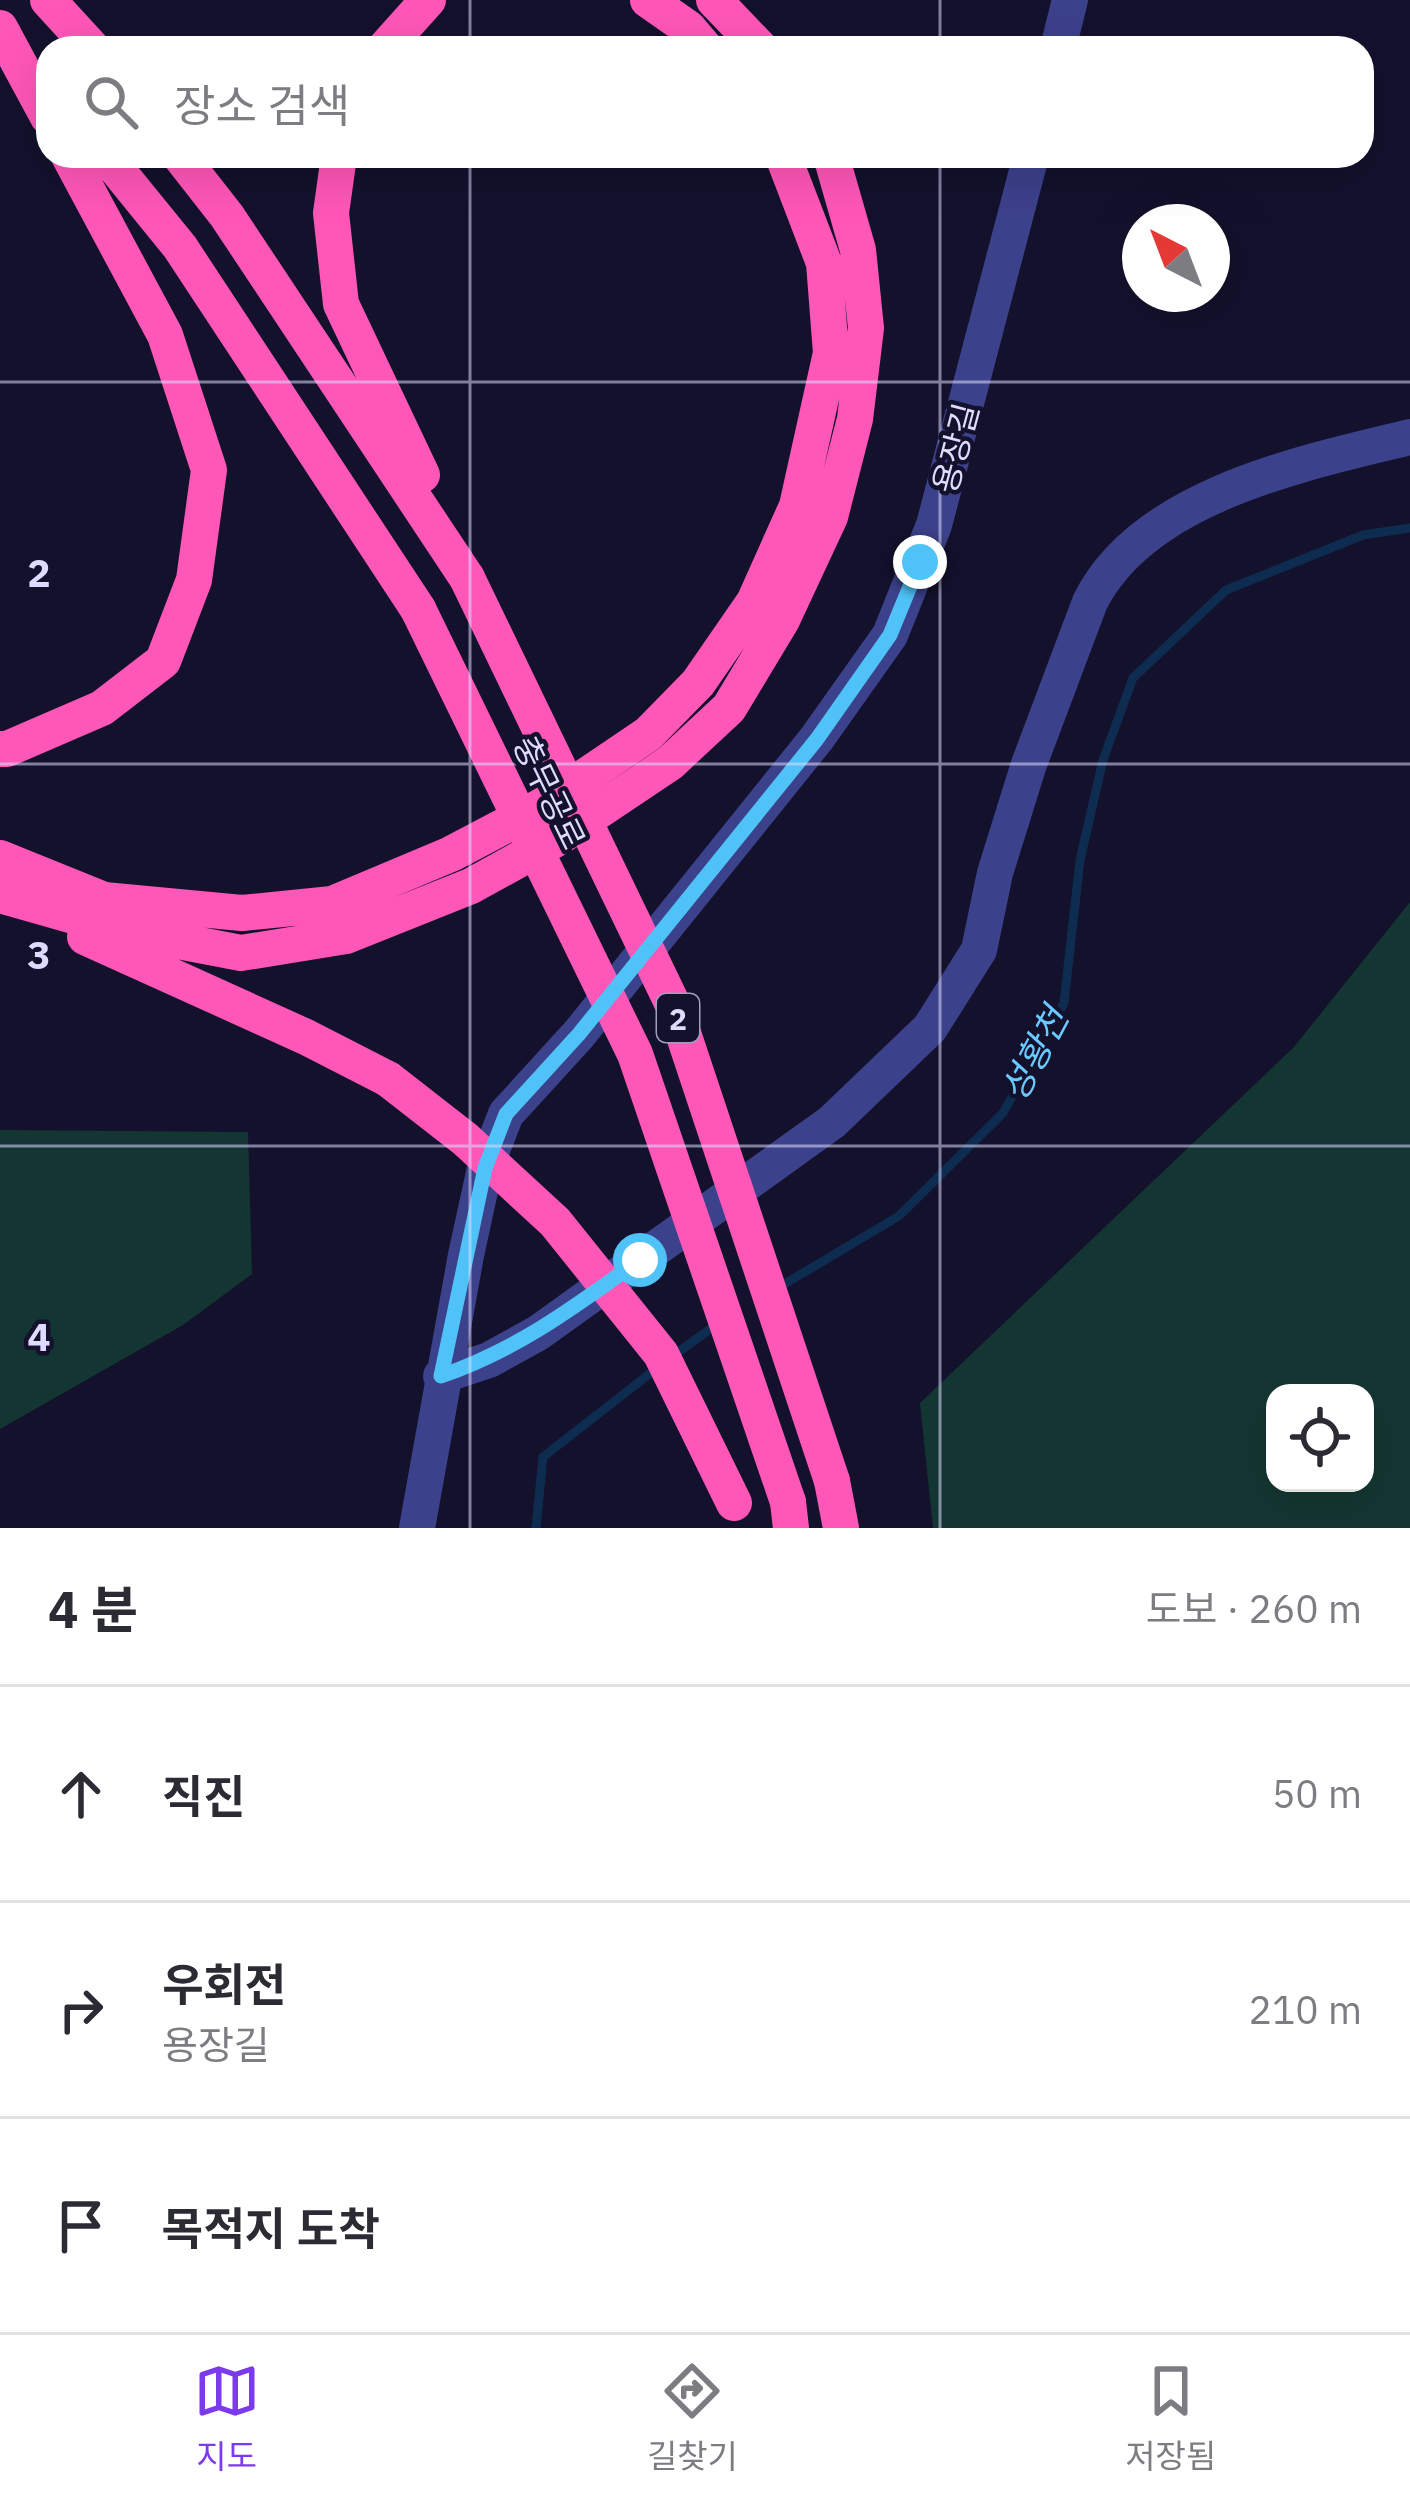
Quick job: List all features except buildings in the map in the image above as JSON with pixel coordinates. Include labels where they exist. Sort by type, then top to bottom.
[{"type":"highway","points":[[48,0],[81,36]]},
{"type":"highway","points":[[396,36],[428,0]]},
{"type":"highway","points":[[648,0],[695,36]]},
{"type":"highway","points":[[714,0],[748,36]]},
{"type":"highway","points":[[0,27],[36,70]]},
{"type":"highway","points":[[0,27],[36,94]]},
{"type":"highway","points":[[0,749],[101,708],[163,661],[194,580],[209,470],[165,335],[75,168]]},
{"type":"highway","name":"충무공로","points":[[116,168],[180,247],[418,609],[635,1054],[789,1515]]},
{"type":"highway","name":"충무공로","points":[[189,168],[227,217],[467,578],[675,1010],[832,1481],[841,1528]]},
{"type":"highway","points":[[338,168],[332,213],[341,304],[423,479],[441,536]]},
{"type":"highway","points":[[0,858],[104,900],[242,913],[332,904],[541,806],[648,734],[698,683],[754,602],[797,506],[831,353],[824,263],[788,168]]},
{"type":"highway","points":[[0,897],[126,931],[241,953],[346,936],[470,886],[558,838],[670,764],[729,708],[782,620],[830,517],[855,419],[866,328],[858,250],[834,168]]},
{"type":"highway","points":[[0,897],[388,1078],[465,1139],[555,1222],[661,1354],[740,1515]]},
{"type":"street","points":[[1061,36],[1070,0]]},
{"type":"street","name":"용장길","points":[[417,1528],[437,1428],[441,1376],[485,1168],[506,1114],[579,1034],[817,739],[890,635],[934,526],[1027,168]]},
{"type":"street","points":[[441,1376],[489,1360],[593,1294],[832,1122],[930,1028],[979,950],[995,873],[1029,764],[1090,602],[1102,578],[1122,557],[1220,493],[1266,473],[1410,437]]},
{"type":"green space","points":[[1410,902],[1410,1528],[933,1528],[920,1403],[1294,1047]]},
{"type":"green space","points":[[0,1130],[248,1132],[252,1274],[183,1325],[0,1429]]},
{"type":"waterway","name":"성황천","points":[[776,1289],[899,1216],[1003,1113],[1064,1003],[1080,860],[1103,760],[1133,678],[1226,590],[1363,535],[1410,528]]},
{"type":"waterway","name":"성황천","points":[[670,1358],[720,1322]]},
{"type":"waterway","name":"성황천","points":[[536,1528],[543,1457],[657,1368]]},
{"type":"route","points":[[640,1260],[538,1333],[489,1360],[441,1376],[485,1168],[506,1114],[579,1034],[817,739],[890,635],[920,562]]}]
